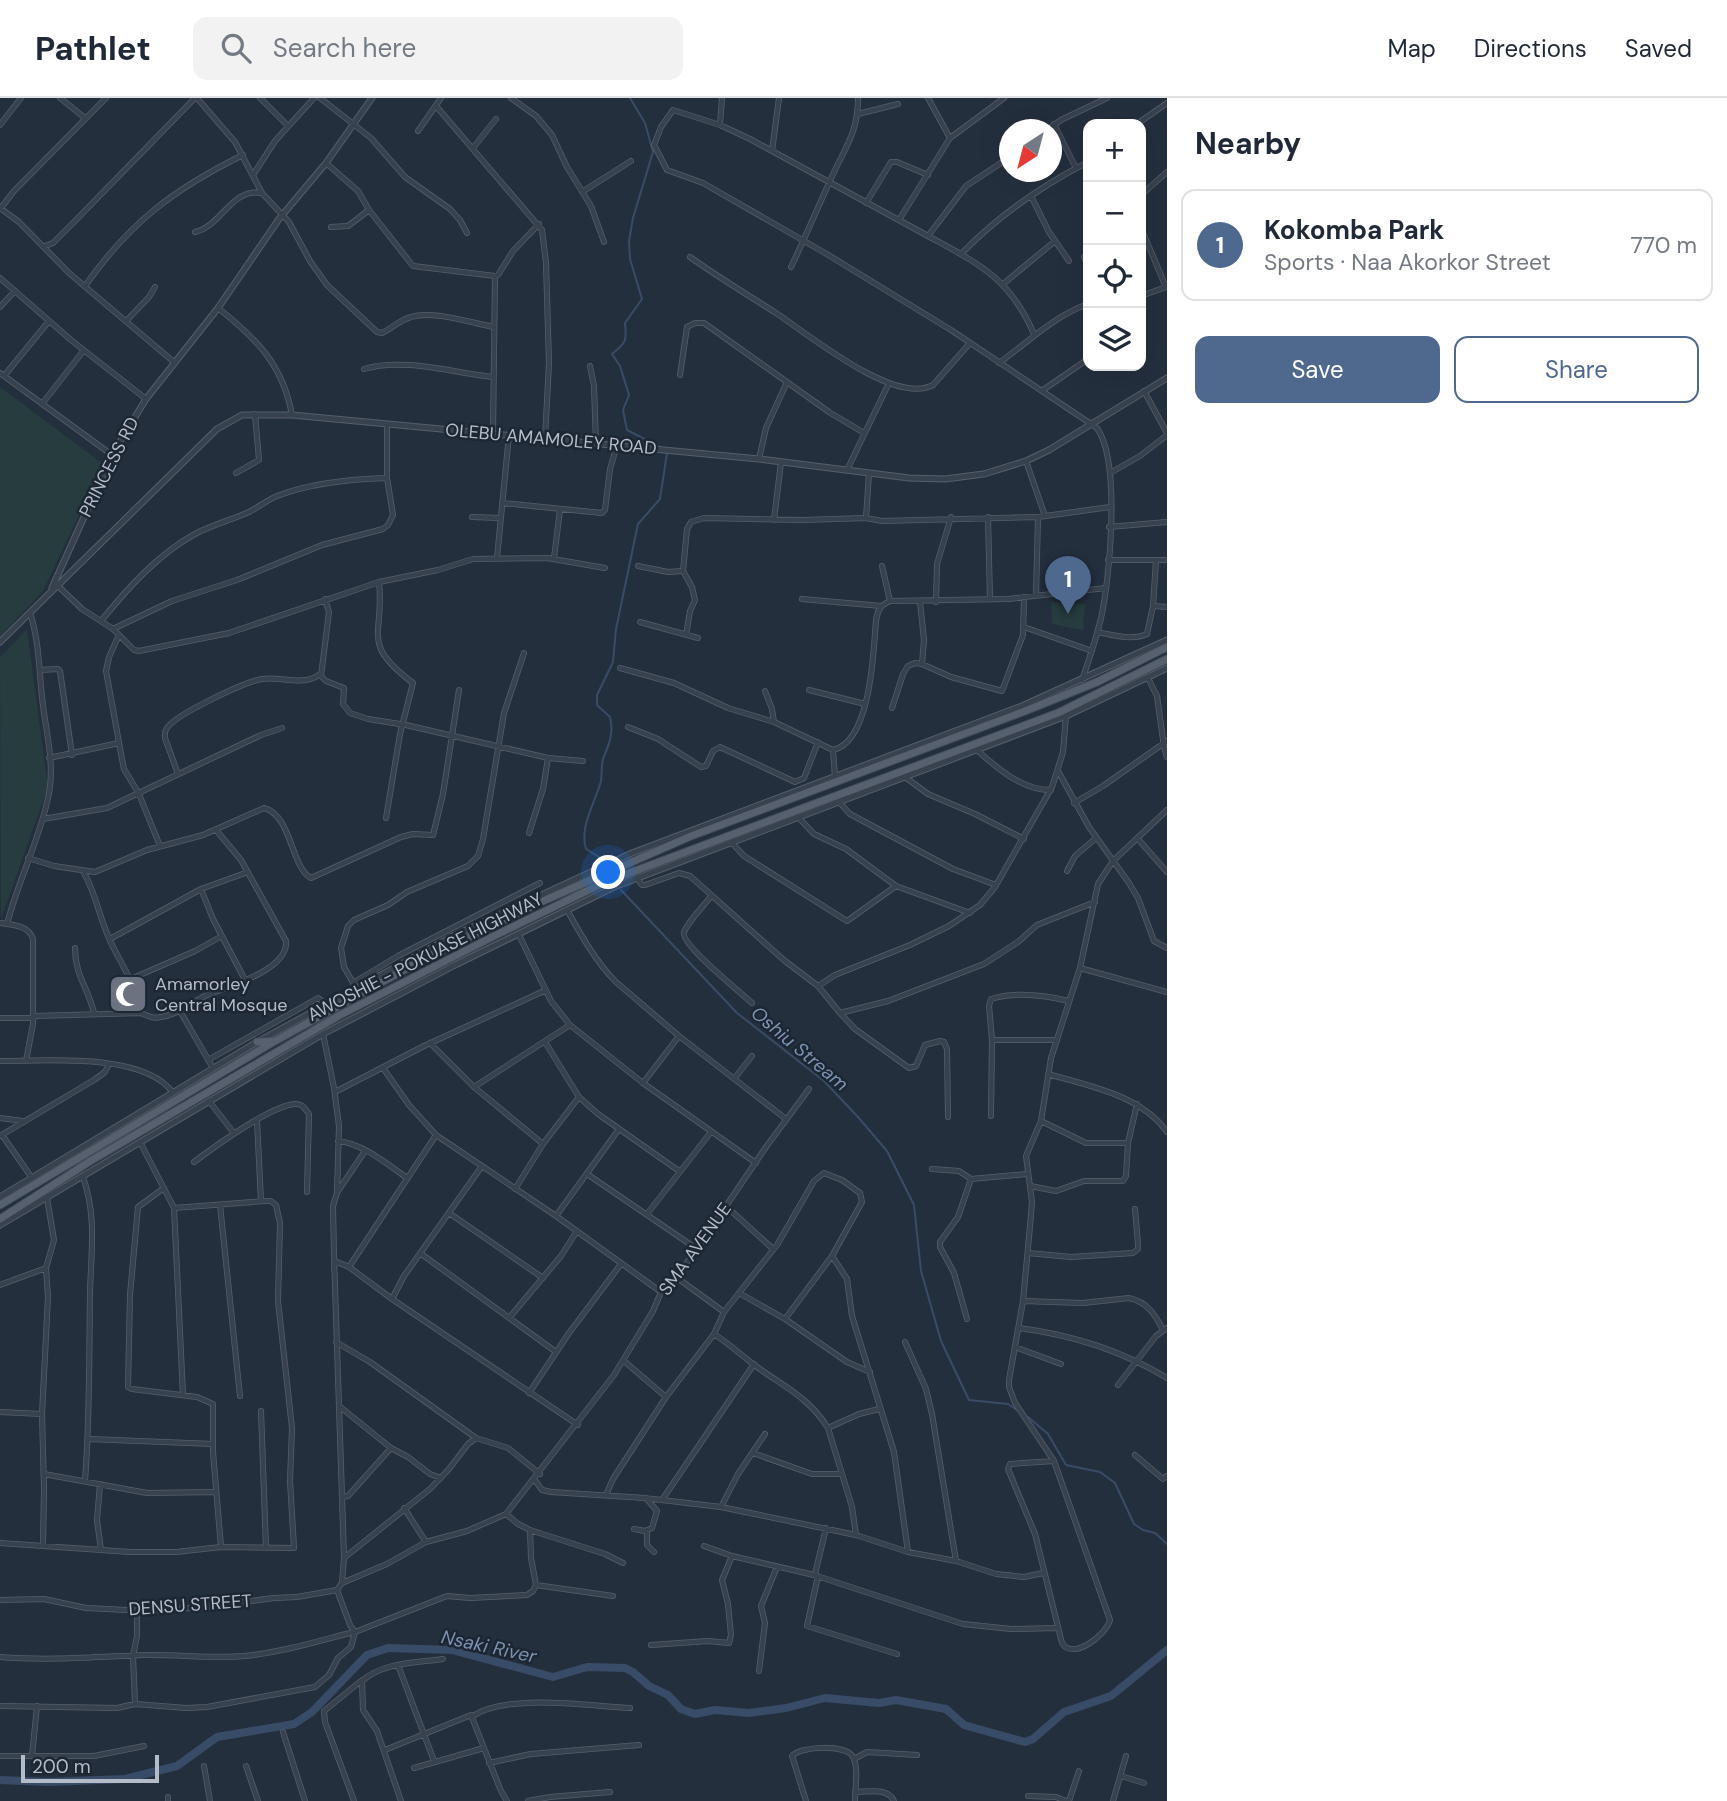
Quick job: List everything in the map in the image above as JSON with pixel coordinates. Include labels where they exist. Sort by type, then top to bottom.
[{"type":"main road","name":"AWOSHIE - POKUASE HIGHWAY","points":[[0,1205],[275,1041],[402,971],[534,905],[691,836],[961,737],[1097,682],[1167,646]]},
{"type":"main road","points":[[1129,657],[1142,658]]},
{"type":"main road","name":"AWOSHIE - POKUASE HIGHWAY","points":[[0,1219],[92,1160],[340,1015],[603,883],[965,748],[1004,737],[1068,709],[1167,659]]},
{"type":"main road","points":[[1031,708],[1040,698]]},
{"type":"main road","points":[[961,737],[965,748]]},
{"type":"main road","points":[[402,971],[407,981]]},
{"type":"main road","points":[[257,1042],[275,1041]]},
{"type":"street","points":[[0,125],[22,98]]},
{"type":"street","points":[[60,98],[85,117]]},
{"type":"street","points":[[106,98],[0,208],[45,246],[69,273],[176,363]]},
{"type":"street","points":[[45,246],[57,239],[196,98],[221,124],[243,155],[262,193],[283,215],[327,285],[377,332],[384,333],[403,320],[416,316],[432,316],[494,327]]},
{"type":"street","points":[[260,98],[288,126]]},
{"type":"street","points":[[253,175],[288,126],[314,98]]},
{"type":"street","points":[[320,98],[371,138],[405,177],[450,209],[467,233]]},
{"type":"street","name":"PRINCESS RD","points":[[51,590],[112,455],[146,399],[218,309],[283,215],[326,163],[372,98]]},
{"type":"street","points":[[418,131],[441,98]]},
{"type":"street","points":[[511,98],[544,124],[555,141],[591,206],[604,242]]},
{"type":"street","points":[[720,125],[722,98]]},
{"type":"street","points":[[772,151],[779,98]]},
{"type":"street","points":[[791,267],[853,135],[858,114],[858,98]]},
{"type":"street","points":[[928,98],[950,138]]},
{"type":"street","points":[[899,220],[950,138],[1004,98]]},
{"type":"street","points":[[1062,120],[1107,98]]},
{"type":"street","points":[[1144,119],[1167,103]]},
{"type":"street","points":[[858,114],[898,104]]},
{"type":"street","points":[[436,106],[539,224],[544,239],[549,349],[545,438]]},
{"type":"street","points":[[1034,334],[1017,301],[1003,284],[961,254],[772,151],[720,125],[673,110],[654,141],[662,164],[674,174],[703,183],[804,240],[970,342],[1091,423],[1101,434],[1110,472],[1106,588],[1097,632],[1082,681]]},
{"type":"street","points":[[473,148],[496,119]]},
{"type":"street","points":[[1062,140],[1076,169]]},
{"type":"street","points":[[85,286],[100,265],[145,216],[190,182],[243,155]]},
{"type":"street","points":[[582,192],[631,161]]},
{"type":"street","points":[[866,202],[891,162],[928,175]]},
{"type":"street","points":[[326,163],[354,187],[413,266],[498,275],[513,251],[539,224]]},
{"type":"street","points":[[928,236],[966,186],[999,164]]},
{"type":"street","points":[[961,254],[990,225],[1031,196],[1083,165]]},
{"type":"street","points":[[1146,191],[1167,172]]},
{"type":"street","points":[[195,232],[202,231],[239,197],[248,192],[262,193]]},
{"type":"street","points":[[1031,196],[1055,242],[1069,261]]},
{"type":"street","points":[[331,227],[348,226],[369,210]]},
{"type":"street","points":[[1146,239],[1167,286],[1146,294]]},
{"type":"street","points":[[1003,284],[1055,242]]},
{"type":"street","points":[[690,257],[833,352],[889,383],[911,389],[927,388],[949,370],[970,342]]},
{"type":"street","points":[[493,433],[495,276]]},
{"type":"street","points":[[0,278],[146,399]]},
{"type":"street","points":[[127,320],[155,287]]},
{"type":"street","points":[[0,307],[14,292]]},
{"type":"street","points":[[999,363],[1034,334],[1083,306]]},
{"type":"street","points":[[218,309],[260,344],[285,387],[292,415]]},
{"type":"street","points":[[49,321],[2,374],[112,455]]},
{"type":"street","points":[[680,375],[687,327],[704,323],[829,412],[864,433]]},
{"type":"street","points":[[42,404],[84,350]]},
{"type":"street","points":[[1043,390],[1083,362]]},
{"type":"street","points":[[364,369],[379,365],[401,366],[494,377]]},
{"type":"street","points":[[590,366],[594,386],[596,443]]},
{"type":"street","name":"OLEBU AMAMOLEY ROAD","points":[[0,642],[218,429],[236,416],[292,415],[387,423],[759,459],[926,479],[956,478],[984,474],[1026,461],[1049,450],[1167,377]]},
{"type":"street","points":[[759,459],[766,428],[787,382]]},
{"type":"street","points":[[847,470],[889,383]]},
{"type":"street","points":[[1110,472],[1140,456],[1167,434],[1144,391]]},
{"type":"street","points":[[236,473],[259,460],[255,414]]},
{"type":"street","points":[[113,629],[172,601],[237,580],[322,545],[383,529],[393,515],[387,478],[387,423]]},
{"type":"street","points":[[497,558],[509,435]]},
{"type":"street","points":[[502,503],[603,513],[617,445]]},
{"type":"street","points":[[1026,461],[1045,516]]},
{"type":"street","points":[[774,520],[781,462]]},
{"type":"street","points":[[866,518],[869,473]]},
{"type":"street","points":[[101,621],[133,583],[197,532],[257,509],[285,493],[349,480],[387,478]]},
{"type":"street","points":[[686,635],[694,596],[683,571],[687,529],[694,520],[866,518],[882,521],[951,517],[1038,517],[1110,507]]},
{"type":"street","points":[[554,558],[560,510]]},
{"type":"street","points":[[472,517],[501,518]]},
{"type":"street","points":[[936,601],[939,555],[951,517]]},
{"type":"street","points":[[988,517],[990,600]]},
{"type":"street","points":[[1036,596],[1038,517]]},
{"type":"street","points":[[1110,527],[1167,522]]},
{"type":"street","points":[[56,585],[82,608],[113,629],[134,650],[143,651],[229,633],[379,582],[438,570],[472,559],[554,558],[605,568]]},
{"type":"street","points":[[1145,636],[1151,623],[1156,559]]},
{"type":"street","points":[[1108,560],[1167,560]]},
{"type":"street","points":[[638,566],[668,572],[683,571]]},
{"type":"street","points":[[882,566],[890,601]]},
{"type":"street","points":[[379,582],[381,598],[377,643],[387,661],[412,683],[386,818]]},
{"type":"street","points":[[802,599],[881,606],[890,601],[990,600],[1106,588]]},
{"type":"street","points":[[892,708],[906,668],[915,663],[951,677],[1002,691],[1024,627],[1024,597]]},
{"type":"street","points":[[324,599],[329,612],[320,674],[326,681],[344,688],[343,704],[350,713],[548,758],[583,761]]},
{"type":"street","points":[[920,601],[922,664]]},
{"type":"street","points":[[620,667],[674,682],[728,708],[774,722],[833,750],[843,748],[858,728],[865,704],[877,615],[881,606]]},
{"type":"street","points":[[1153,606],[1167,607]]},
{"type":"street","points":[[7,924],[50,787],[35,628],[29,612]]},
{"type":"street","points":[[640,622],[698,638]]},
{"type":"street","points":[[1024,627],[1092,651]]},
{"type":"street","points":[[1097,632],[1124,637],[1145,636]]},
{"type":"street","points":[[119,635],[108,657],[106,671],[124,769],[139,794],[160,846]]},
{"type":"street","points":[[1145,636],[1152,647]]},
{"type":"street","points":[[372,975],[597,868],[734,813],[1040,698],[1167,640]]},
{"type":"street","points":[[355,986],[344,967],[341,948],[348,926],[354,920],[388,905],[407,892],[468,866],[478,856],[503,713],[524,653]]},
{"type":"street","points":[[0,1225],[323,1034],[567,910],[637,878],[978,751],[1004,737],[1066,716],[1167,668]]},
{"type":"street","points":[[40,670],[60,671],[72,755]]},
{"type":"street","points":[[177,774],[164,733],[169,725],[217,697],[259,680],[307,680],[320,674]]},
{"type":"street","points":[[1147,678],[1157,696],[1167,757]]},
{"type":"street","points":[[28,858],[83,872],[95,872],[107,869],[129,856],[187,841],[216,830],[261,809],[271,810],[283,825],[303,872],[311,878],[401,837],[413,834],[433,835],[443,794],[459,690]]},
{"type":"street","points":[[809,690],[865,704]]},
{"type":"street","points":[[765,691],[774,722]]},
{"type":"street","points":[[818,986],[835,975],[920,941],[980,905],[996,885],[1051,790],[1066,735],[1066,716]]},
{"type":"street","points":[[628,727],[658,739],[701,767],[706,766],[713,751],[720,747],[781,778],[795,782],[804,778],[818,742]]},
{"type":"street","points":[[42,819],[75,816],[107,808],[261,734],[282,728]]},
{"type":"street","points":[[1074,803],[1165,742]]},
{"type":"street","points":[[49,758],[119,743]]},
{"type":"street","points":[[833,750],[835,777]]},
{"type":"street","points":[[978,751],[991,764],[1014,779],[1038,790],[1051,790]]},
{"type":"street","points":[[529,833],[543,789],[548,758]]},
{"type":"street","points":[[1058,771],[1096,838],[1138,898],[1154,941],[1167,948]]},
{"type":"street","points":[[905,777],[928,794],[1024,839]]},
{"type":"street","points":[[839,802],[850,814],[953,869],[996,885]]},
{"type":"street","points":[[1054,1461],[1008,1466],[1035,1534],[1063,1646],[1076,1649],[1103,1632],[1110,1620],[1054,1461],[1020,1410],[1009,1387],[1023,1301],[1032,1202],[1026,1157],[1041,1121],[1056,1040],[1080,968],[1098,884],[1113,861],[1167,810]]},
{"type":"street","points":[[798,817],[814,834],[846,849],[896,886],[970,913]]},
{"type":"street","points":[[0,1018],[141,1013],[160,1018],[255,976],[282,957],[287,944],[248,872],[216,830]]},
{"type":"street","points":[[1067,871],[1075,856],[1096,838]]},
{"type":"street","points":[[1138,839],[1167,872]]},
{"type":"street","points":[[731,842],[744,856],[846,920],[896,886]]},
{"type":"street","points":[[83,872],[110,939],[131,979],[141,1013]]},
{"type":"street","points":[[110,939],[201,889],[248,872]]},
{"type":"street","points":[[637,878],[645,885],[685,873],[818,986],[855,1029],[909,1068],[916,1066],[925,1045],[944,1042],[947,1049],[948,1117]]},
{"type":"street","points":[[0,1197],[213,1068],[326,1004],[419,945],[540,883]]},
{"type":"street","points":[[201,889],[245,980]]},
{"type":"street","points":[[711,896],[685,931],[684,939],[693,951],[752,1003]]},
{"type":"street","points":[[839,1013],[888,1001],[984,964],[1011,947],[1037,925],[1095,902]]},
{"type":"street","points":[[567,910],[608,974],[679,1036],[786,1119]]},
{"type":"street","points":[[0,923],[23,928],[32,936],[34,1017],[26,1061]]},
{"type":"street","points":[[519,935],[551,1001],[570,1025],[643,1083],[755,1163]]},
{"type":"street","points":[[131,979],[222,936]]},
{"type":"street","points":[[419,945],[422,953]]},
{"type":"street","points":[[75,948],[78,976],[94,1013]]},
{"type":"street","points":[[1080,968],[1167,992]]},
{"type":"street","points":[[335,1092],[430,1043],[546,990]]},
{"type":"street","points":[[991,1116],[991,999],[1011,995],[1037,995],[1069,1002]]},
{"type":"street","points":[[208,1060],[318,998],[326,1004]]},
{"type":"street","points":[[180,1011],[213,1068]]},
{"type":"street","points":[[474,1087],[570,1025]]},
{"type":"street","points":[[323,1034],[339,1126],[337,1193],[333,1206],[344,1558],[342,1583],[337,1590],[355,1632]]},
{"type":"street","points":[[643,1083],[679,1036]]},
{"type":"street","points":[[992,1040],[1056,1040]]},
{"type":"street","points":[[545,1042],[579,1097],[679,1171]]},
{"type":"street","points":[[430,1043],[474,1087],[543,1144]]},
{"type":"street","points":[[734,1079],[752,1056]]},
{"type":"street","points":[[0,1061],[109,1064],[135,1069],[158,1078],[173,1093]]},
{"type":"street","points":[[32,1178],[1,1135],[94,1080],[105,1072],[109,1064]]},
{"type":"street","points":[[383,1068],[409,1105],[436,1135],[556,1216],[661,1292]]},
{"type":"street","points":[[1048,1074],[1136,1104],[1154,1117],[1167,1132]]},
{"type":"street","name":"SMA AVENUE","points":[[506,1514],[578,1425],[624,1361],[661,1292],[697,1249],[810,1088]]},
{"type":"street","points":[[515,1189],[543,1144],[579,1097]]},
{"type":"street","points":[[209,1101],[233,1132]]},
{"type":"street","points":[[194,1162],[233,1132],[295,1104],[303,1106],[309,1114],[307,1192]]},
{"type":"street","points":[[1030,1186],[1056,1191],[1084,1181],[1123,1181],[1126,1177],[1128,1143],[1136,1104]]},
{"type":"street","points":[[0,1118],[24,1121]]},
{"type":"street","points":[[257,1121],[261,1201]]},
{"type":"street","points":[[1041,1121],[1086,1143],[1128,1143]]},
{"type":"street","points":[[339,1126],[349,1142],[407,1178]]},
{"type":"street","points":[[556,1216],[619,1129]]},
{"type":"street","points":[[647,1214],[711,1132]]},
{"type":"street","points":[[349,1267],[436,1135]]},
{"type":"street","points":[[338,1141],[349,1142]]},
{"type":"street","points":[[139,1142],[174,1208],[183,1395]]},
{"type":"street","points":[[337,1193],[365,1152]]},
{"type":"street","points":[[392,1299],[482,1166]]},
{"type":"street","points":[[932,1169],[959,1171],[971,1179],[1027,1174]]},
{"type":"street","points":[[606,1495],[613,1479],[666,1397],[714,1334],[724,1312],[774,1249],[814,1181],[824,1173],[842,1181],[862,1196],[862,1202],[832,1256],[785,1319]]},
{"type":"street","points":[[587,1174],[697,1249]]},
{"type":"street","points":[[83,1177],[91,1205],[94,1250],[90,1290],[89,1439],[85,1481]]},
{"type":"street","points":[[967,1320],[957,1280],[940,1242],[958,1217],[971,1179]]},
{"type":"street","points":[[164,1188],[138,1207],[130,1295],[128,1384],[132,1389],[205,1399],[213,1404],[216,1492],[222,1547]]},
{"type":"street","points":[[43,1544],[42,1414],[48,1297],[46,1268],[54,1240],[47,1198]]},
{"type":"street","points":[[0,1543],[162,1552],[222,1547],[293,1548],[290,1481],[293,1448],[278,1301],[279,1215],[274,1202],[261,1201],[174,1208]]},
{"type":"street","points":[[220,1205],[240,1396]]},
{"type":"street","points":[[726,1206],[774,1249]]},
{"type":"street","points":[[1028,1253],[1071,1257],[1133,1253],[1138,1249],[1135,1209]]},
{"type":"street","points":[[449,1213],[543,1278]]},
{"type":"street","points":[[509,1318],[561,1256],[577,1231]]},
{"type":"street","points":[[421,1253],[556,1352]]},
{"type":"street","points":[[832,1256],[847,1279],[852,1316],[894,1452],[908,1552]]},
{"type":"street","points":[[335,1261],[349,1267],[578,1425]]},
{"type":"street","points":[[529,1393],[621,1264]]},
{"type":"street","points":[[0,1285],[46,1268]]},
{"type":"street","points":[[676,1277],[724,1312]]},
{"type":"street","points":[[739,1293],[785,1319],[836,1356],[871,1372]]},
{"type":"street","points":[[1023,1301],[1074,1303],[1129,1298],[1138,1300],[1153,1312],[1165,1329],[1156,1336],[1118,1385]]},
{"type":"street","points":[[1019,1328],[1111,1349],[1167,1378]]},
{"type":"street","points":[[714,1334],[800,1395],[828,1429],[852,1507],[856,1535]]},
{"type":"street","points":[[336,1342],[370,1362],[476,1438],[508,1448],[540,1474]]},
{"type":"street","points":[[905,1342],[926,1389],[956,1561]]},
{"type":"street","points":[[1015,1347],[1061,1364]]},
{"type":"street","points":[[624,1361],[666,1397]]},
{"type":"street","points":[[662,1500],[754,1364]]},
{"type":"street","points":[[339,1406],[391,1448],[430,1474],[441,1478]]},
{"type":"street","points":[[828,1429],[859,1414],[879,1409]]},
{"type":"street","points":[[261,1411],[265,1548]]},
{"type":"street","points":[[0,1412],[42,1414]]},
{"type":"street","points":[[721,1507],[728,1490],[765,1434]]},
{"type":"street","points":[[344,1558],[441,1478],[476,1438]]},
{"type":"street","points":[[89,1439],[213,1444]]},
{"type":"street","points":[[342,1497],[348,1496],[391,1448]]},
{"type":"street","points":[[753,1453],[812,1474],[840,1474]]},
{"type":"street","points":[[1135,1455],[1157,1476],[1163,1479],[1167,1476]]},
{"type":"street","points":[[44,1475],[147,1493],[216,1492]]},
{"type":"street","points":[[534,1479],[542,1490],[551,1492],[645,1498],[721,1507],[856,1535],[908,1552],[956,1561],[996,1574],[1024,1577],[1043,1573]]},
{"type":"street","points":[[100,1484],[97,1520],[101,1550]]},
{"type":"street","points":[[634,1529],[647,1531],[652,1528],[657,1511],[645,1498]]},
{"type":"street","points":[[404,1508],[426,1542]]},
{"type":"street","points":[[342,1583],[387,1564],[426,1542],[467,1531],[506,1514],[530,1530],[605,1554],[623,1563]]},
{"type":"street","points":[[826,1528],[807,1626],[897,1654]]},
{"type":"street","points":[[0,1657],[47,1659],[243,1656],[294,1648],[355,1632],[447,1596],[470,1598],[527,1595],[536,1585],[530,1530]]},
{"type":"street","points":[[647,1531],[647,1545],[654,1552]]},
{"type":"street","points":[[704,1546],[732,1556],[816,1575],[914,1610],[963,1624],[1011,1629],[1057,1628]]},
{"type":"street","points":[[651,1645],[708,1640],[729,1643],[731,1635],[728,1604],[722,1580],[732,1556]]},
{"type":"street","points":[[759,1671],[765,1623],[761,1606],[777,1567]]},
{"type":"street","points":[[536,1585],[613,1596]]},
{"type":"street","name":"DENSU STREET","points":[[0,1600],[44,1599],[86,1608],[172,1610],[297,1597],[337,1590]]},
{"type":"street","points":[[135,1704],[133,1656],[137,1636],[137,1611]]},
{"type":"street","points":[[0,1706],[117,1708],[135,1704],[207,1707],[315,1687],[329,1675],[338,1658],[351,1647],[355,1632]]},
{"type":"street","points":[[354,1801],[325,1722],[324,1712],[380,1670],[443,1659]]},
{"type":"street","points":[[398,1665],[434,1761]]},
{"type":"street","points":[[362,1681],[363,1710],[371,1719],[385,1750],[401,1801]]},
{"type":"street","points":[[472,1718],[472,1714],[525,1703],[629,1708]]},
{"type":"street","points":[[32,1756],[37,1706]]},
{"type":"street","points":[[385,1750],[471,1715],[507,1801]]},
{"type":"street","points":[[283,1732],[305,1801]]},
{"type":"street","points":[[489,1763],[531,1754],[639,1745]]},
{"type":"street","points":[[0,1756],[94,1756],[144,1746]]},
{"type":"street","points":[[414,1768],[484,1748]]},
{"type":"street","points":[[806,1801],[793,1760],[794,1753],[815,1748],[846,1750],[854,1759],[855,1801]]},
{"type":"street","points":[[854,1759],[867,1752],[917,1755]]},
{"type":"street","points":[[1114,1801],[1125,1756]]},
{"type":"street","points":[[204,1766],[210,1801]]},
{"type":"street","points":[[246,1766],[258,1801]]},
{"type":"street","points":[[1028,1796],[1056,1797],[1068,1801],[1079,1771]]},
{"type":"street","points":[[1121,1776],[1144,1783]]},
{"type":"street","points":[[528,1801],[610,1792]]},
{"type":"street","points":[[855,1792],[886,1792],[894,1801]]},
{"type":"green space","points":[[0,387],[103,464],[43,591],[0,636]]},
{"type":"green space","points":[[1051,602],[1085,604],[1083,630],[1052,624]]},
{"type":"green space","points":[[27,629],[48,787],[1,919],[0,657]]},
{"type":"waterway","name":"Oshiu Stream","points":[[630,98],[645,123],[653,152],[633,218],[629,241],[630,259],[642,299],[625,323],[624,341],[612,354],[620,366],[629,395],[623,410],[627,430],[662,448]]},
{"type":"waterway","name":"Oshiu Stream","points":[[599,857],[586,849],[584,841],[586,824],[601,781],[602,762],[611,734],[610,717],[597,705],[597,695],[613,662],[616,629],[638,524],[660,499],[667,453]]},
{"type":"waterway","name":"Oshiu Stream","points":[[621,890],[737,1013],[824,1081],[887,1151],[914,1205],[921,1271],[941,1341],[969,1400],[1008,1404],[1017,1410]]},
{"type":"waterway","name":"Oshiu Stream","points":[[1028,1417],[1048,1434],[1066,1465],[1100,1472],[1115,1483],[1134,1524],[1155,1533],[1167,1544]]},
{"type":"waterway","name":"Nsaki River","points":[[0,1780],[48,1782],[125,1779],[177,1766],[217,1737],[294,1724],[312,1712],[367,1655],[388,1648],[452,1650],[553,1677],[587,1667],[625,1668],[649,1686],[668,1695],[681,1709],[695,1714],[715,1710],[749,1713],[786,1708],[825,1698],[879,1703],[896,1700],[946,1709],[964,1725],[1025,1742],[1033,1739],[1064,1712],[1111,1696],[1167,1650]]},
{"type":"place","name":"Kokomba Park","points":[[1068,614]]},
{"type":"place","name":"Amamorley Central Mosque","points":[[128,994]]}]
